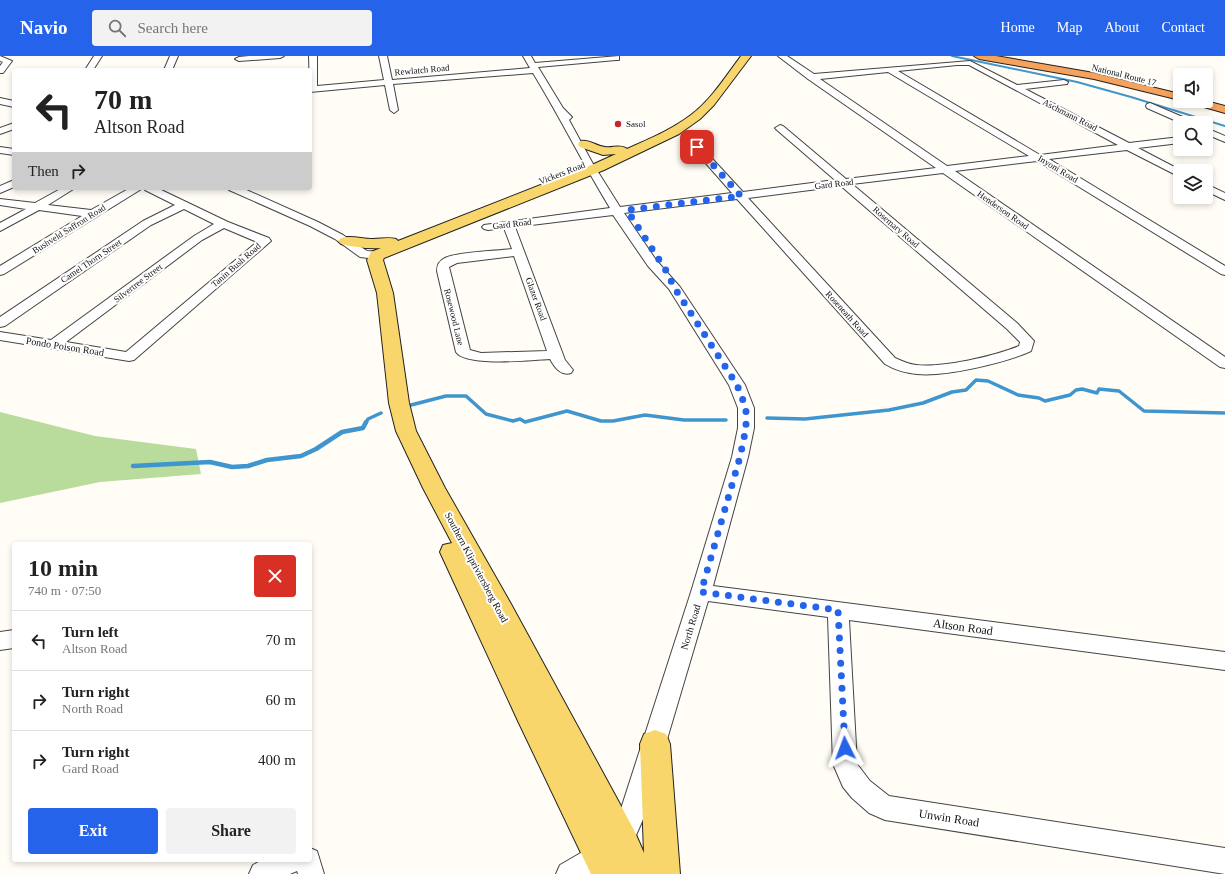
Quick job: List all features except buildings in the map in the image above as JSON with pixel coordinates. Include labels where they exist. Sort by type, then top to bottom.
[{"type":"highway","points":[[979,56],[1069,71],[1173,94]]},
{"type":"highway","points":[[1028,56],[1106,74],[1173,94]]},
{"type":"highway","name":"National Route 17","points":[[1063,60],[1173,87]]},
{"type":"highway","points":[[1147,78],[1173,87]]},
{"type":"highway","points":[[1213,98],[1225,102]]},
{"type":"highway","points":[[1213,105],[1225,109]]},
{"type":"highway","points":[[1213,106],[1225,109]]},
{"type":"main road","name":"Vickers Road","points":[[371,254],[570,178],[674,124],[692,109],[735,56]]},
{"type":"main road","name":"Vickers Road","points":[[371,254],[391,242],[648,145],[675,131],[696,117],[710,103],[746,56]]},
{"type":"main road","points":[[584,144],[603,151],[622,150]]},
{"type":"main road","points":[[570,178],[588,178],[599,182]]},
{"type":"main road","points":[[346,241],[374,244],[391,242]]},
{"type":"main road","name":"Southern Klipriviersberg Road","points":[[371,254],[375,260],[385,293],[399,403],[406,431],[493,616],[610,857],[636,874]]},
{"type":"main road","points":[[655,744],[662,874]]},
{"type":"street","points":[[0,58],[7,56]]},
{"type":"street","points":[[90,68],[98,56]]},
{"type":"street","points":[[169,68],[174,56]]},
{"type":"street","points":[[239,60],[280,56]]},
{"type":"street","points":[[312,56],[312,89]]},
{"type":"street","points":[[383,56],[394,110]]},
{"type":"street","name":"North Road","points":[[527,56],[560,110],[564,122],[622,211],[652,263],[674,287],[737,385],[746,408],[746,428],[740,457],[655,744],[631,817],[610,857]]},
{"type":"street","name":"Henderson Road","points":[[782,56],[1225,364]]},
{"type":"street","points":[[0,58],[8,61],[0,71]]},
{"type":"street","name":"Rewlatch Road","points":[[312,89],[388,83],[616,58]]},
{"type":"street","name":"Aschmann Road","points":[[811,77],[957,63],[973,64],[1173,170]]},
{"type":"street","name":"Inyoni Road","points":[[889,69],[1225,271]]},
{"type":"street","points":[[1017,87],[1064,82]]},
{"type":"street","points":[[0,101],[12,104]]},
{"type":"street","points":[[1150,106],[1173,116]]},
{"type":"street","name":"North Road","points":[[560,110],[568,117],[584,144],[599,182],[622,211]]},
{"type":"street","points":[[0,131],[12,127]]},
{"type":"street","name":"Rosemary Road","points":[[780,128],[1012,326]]},
{"type":"street","name":"Roseneath Road","points":[[691,141],[894,363],[910,368],[924,370],[1014,353],[1026,348],[1028,342],[1012,326]]},
{"type":"street","name":"Gard Road","points":[[488,227],[1173,141]]},
{"type":"street","points":[[0,150],[12,152]]},
{"type":"street","points":[[0,158],[12,152]]},
{"type":"street","points":[[0,190],[12,184]]},
{"type":"street","points":[[0,228],[66,190]]},
{"type":"street","name":"Bushveld Saffron Road","points":[[0,271],[92,214],[134,190]]},
{"type":"street","name":"Tanin Bush Road","points":[[130,357],[265,241],[224,224],[153,190]]},
{"type":"street","points":[[238,190],[314,224],[371,254]]},
{"type":"street","points":[[1213,191],[1225,197]]},
{"type":"street","points":[[0,202],[92,214]]},
{"type":"street","name":"Camel Thorn Street","points":[[0,323],[148,223],[185,205]]},
{"type":"street","name":"Silvertree Street","points":[[55,344],[198,238],[214,228],[224,224]]},
{"type":"street","name":"Glazer Road","points":[[508,225],[558,361],[566,370]]},
{"type":"street","name":"Rosewood Lane","points":[[518,252],[457,259],[449,261],[443,266],[442,271],[463,352],[473,356],[556,355]]},
{"type":"street","name":"Pondo Poison Road","points":[[0,336],[130,357]]},
{"type":"street","name":"Altson Road","points":[[701,592],[1225,661]]},
{"type":"street","name":"Unwin Road","points":[[838,610],[845,764],[850,776],[859,789],[872,800],[885,808],[1225,861]]},
{"type":"street","points":[[0,641],[12,639]]},
{"type":"street","points":[[569,874],[610,857]]},
{"type":"street","points":[[262,874],[287,862]]},
{"type":"street","points":[[308,862],[311,874]]},
{"type":"green space","points":[[0,412],[95,436],[196,449],[201,474],[100,482],[0,503]]},
{"type":"waterway","points":[[952,56],[1077,82],[1225,126]]},
{"type":"waterway","points":[[767,418],[805,419],[889,410],[923,403],[952,392],[966,390],[976,380],[988,381],[1018,395],[1039,398],[1045,401],[1070,395],[1076,390],[1082,389],[1097,393],[1099,389],[1119,391],[1144,411],[1225,413]]},
{"type":"waterway","points":[[411,405],[446,396],[466,396],[486,414],[513,421],[520,419],[525,422],[567,411],[601,421],[613,421],[645,415],[684,420],[726,420]]},
{"type":"waterway","points":[[366,423],[368,419],[381,413]]},
{"type":"waterway","points":[[133,466],[210,462],[232,467],[248,466],[267,460],[301,456],[316,449],[342,432],[363,428],[366,422]]},
{"type":"place","name":"Sasol","points":[[618,124]]},
{"type":"route","points":[[697,147],[741,196],[627,210],[737,385],[746,408],[746,428],[740,457],[701,592],[838,610],[845,748]]}]
